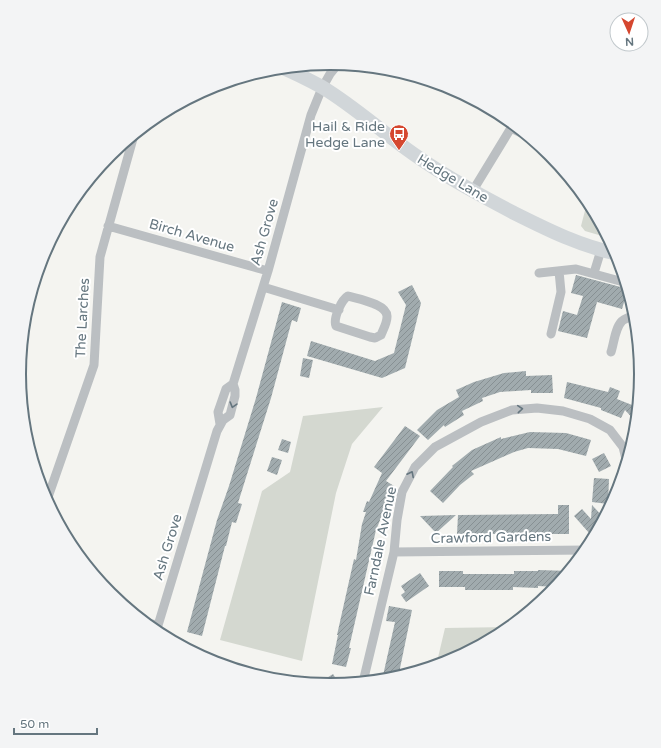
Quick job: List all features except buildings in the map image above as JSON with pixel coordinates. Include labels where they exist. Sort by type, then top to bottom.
[{"type":"main road","name":"Hedge Lane","points":[[291,72],[322,88],[415,155],[472,192],[552,232],[610,252]]},
{"type":"street","name":"Ash Grove","points":[[158,625],[220,424],[218,412],[226,389],[232,384],[263,287],[311,115],[322,88],[333,70]]},
{"type":"street","points":[[472,192],[511,128]]},
{"type":"street","name":"The Larches","points":[[50,492],[94,365],[100,257],[131,144]]},
{"type":"street","name":"Birch Avenue","points":[[108,226],[268,271]]},
{"type":"street","points":[[594,273],[600,250]]},
{"type":"street","points":[[539,273],[576,269],[621,281]]},
{"type":"street","points":[[551,334],[561,292],[559,271]]},
{"type":"street","points":[[263,287],[339,310]]},
{"type":"street","points":[[348,296],[379,306],[385,310],[387,317],[381,335],[375,338],[336,326],[334,323],[339,310],[344,298],[348,296]]},
{"type":"street","points":[[611,352],[618,327],[622,321],[629,317]]},
{"type":"street","name":"Farndale Avenue","points":[[363,677],[394,552],[397,520],[402,492],[415,467],[434,448],[481,422],[512,410],[537,408],[563,411],[590,419],[610,430],[623,446],[625,453]]},
{"type":"street","name":"Crawford Gardens","points":[[394,552],[579,550]]},
{"type":"shaded area","points":[[586,208],[602,236],[585,231],[581,226]]},
{"type":"shaded area","points":[[383,407],[352,444],[336,493],[302,661],[220,640],[262,491],[290,472],[303,416]]},
{"type":"shaded area","points":[[500,627],[483,638],[438,658],[445,628]]},
{"type":"place","name":"Hail & Ride Hedge Lane","points":[[399,151]]}]
